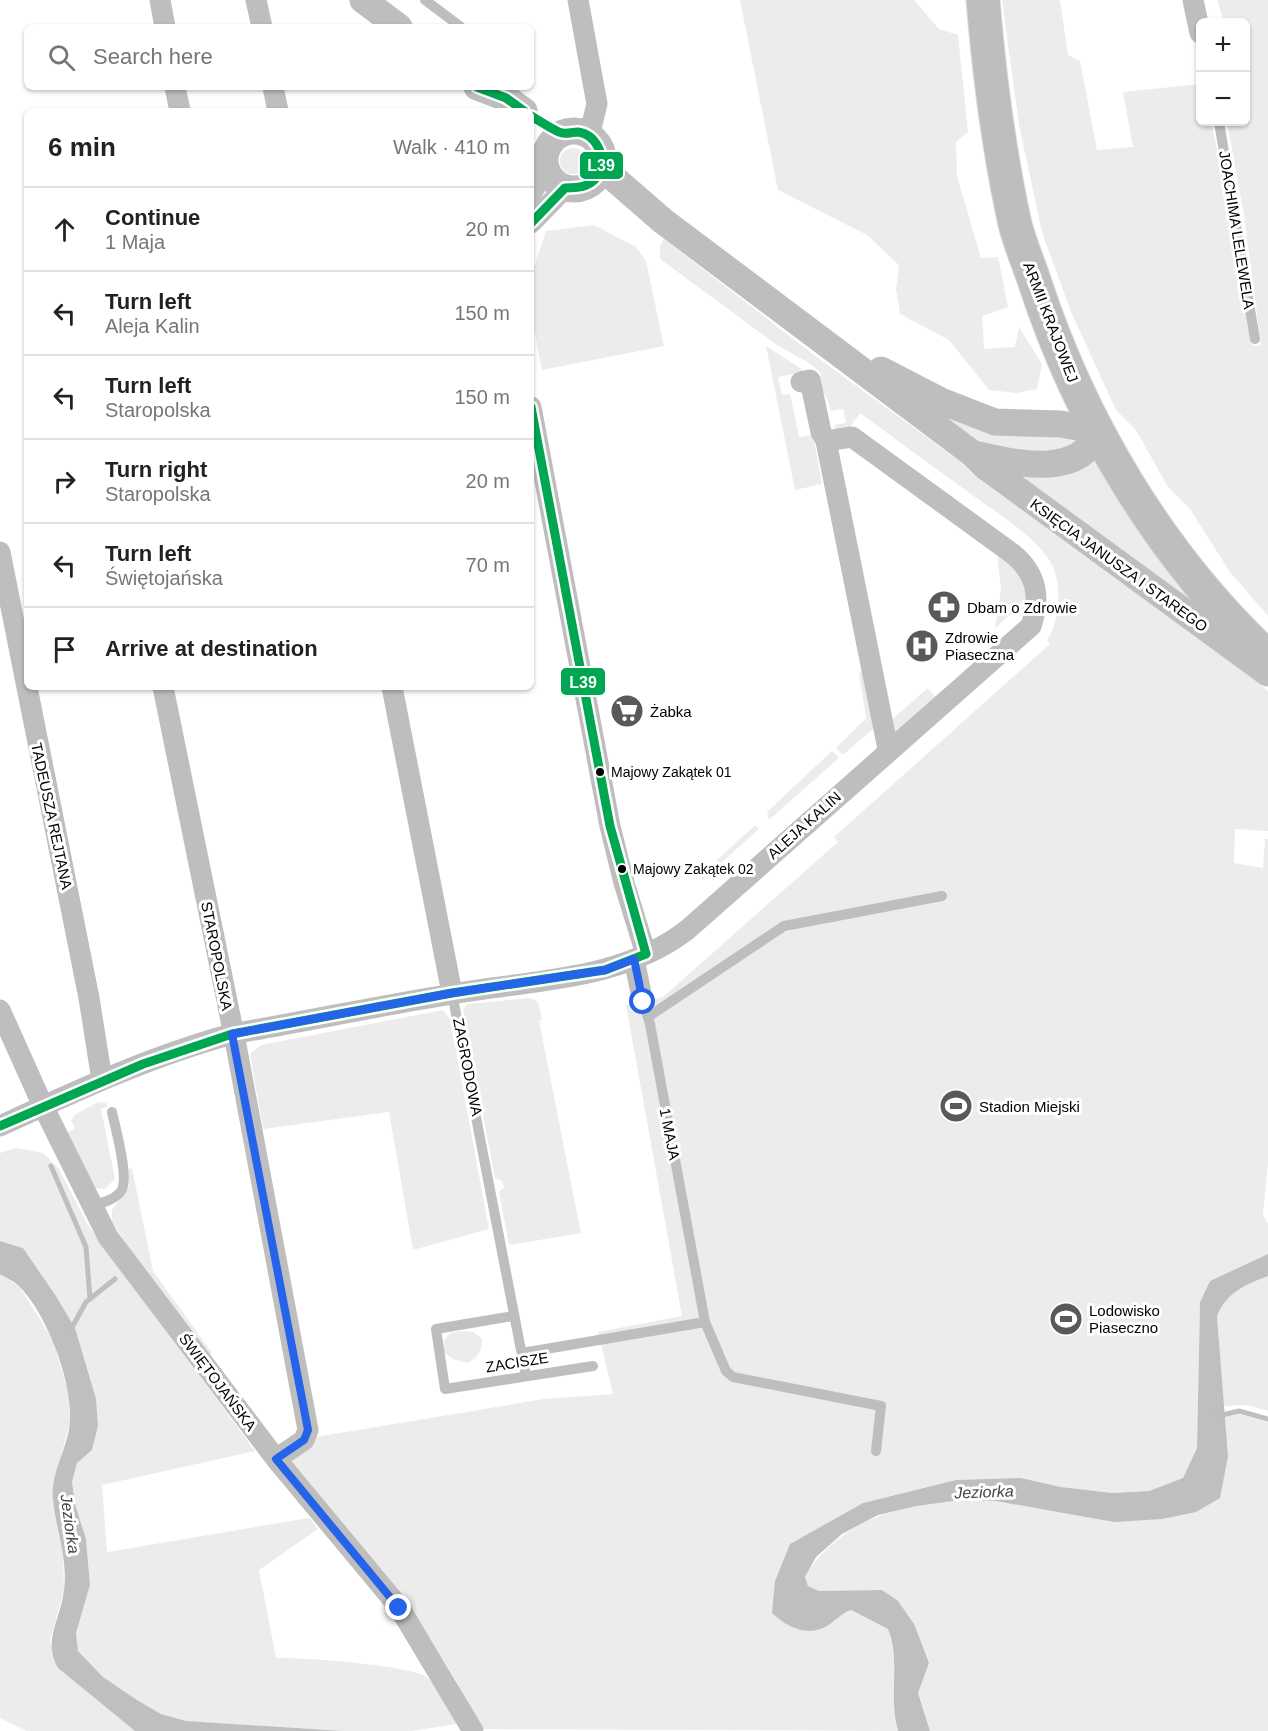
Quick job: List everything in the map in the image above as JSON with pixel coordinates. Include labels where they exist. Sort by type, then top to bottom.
[{"type":"main road","name":"ARMII KRAJOWEJ","points":[[983,0],[992,100],[1013,218],[1050,330],[1072,381],[1159,533],[1214,602],[1268,657]]},
{"type":"street","points":[[160,0],[164,24]]},
{"type":"street","points":[[256,0],[261,24]]},
{"type":"street","points":[[363,0],[395,24]]},
{"type":"street","points":[[578,0],[597,104],[589,136]]},
{"type":"street","points":[[1193,0],[1197,18]]},
{"type":"street","points":[[176,90],[179,108]]},
{"type":"street","points":[[274,90],[277,108]]},
{"type":"street","points":[[481,90],[506,102]]},
{"type":"street","points":[[534,122],[546,148],[550,177],[586,180]]},
{"type":"street","points":[[534,185],[546,148],[573,131],[589,136],[601,149],[586,180],[534,221]]},
{"type":"street","name":"KSIĘCIA JANUSZA I STAREGO","points":[[586,180],[663,221],[829,344],[973,454],[999,477],[1268,673]]},
{"type":"street","name":"KSIĘCIA JANUSZA I STAREGO","points":[[829,344],[974,416],[1017,425],[1051,423],[1099,431],[1085,452],[1057,463],[1029,464],[973,454]]},
{"type":"street","points":[[801,382],[810,380],[821,432],[826,441],[888,749]]},
{"type":"street","points":[[1051,423],[1060,414],[1072,381]]},
{"type":"street","name":"1 MAJA","points":[[534,423],[610,826],[640,956],[646,1010]]},
{"type":"street","name":"ALEJA KALIN","points":[[0,1126],[170,1052],[232,1034],[452,993],[605,970],[640,956],[687,930],[888,749],[1031,626],[1036,611],[1033,576],[1023,562],[852,437],[826,441]]},
{"type":"street","name":"TADEUSZA REJTANA","points":[[0,552],[24,672]]},
{"type":"street","name":"TADEUSZA REJTANA","points":[[28,690],[89,998],[102,1080]]},
{"type":"street","name":"STAROPOLSKA","points":[[164,690],[308,1430],[304,1440],[276,1459]]},
{"type":"street","name":"ZAGRODOWA","points":[[393,690],[452,993]]},
{"type":"street","name":"ŚWIĘTOJAŃSKA","points":[[0,1010],[43,1106],[108,1237],[276,1459],[399,1608],[467,1722]]},
{"type":"lane","points":[[425,0],[457,24]]},
{"type":"lane","name":"JOACHIMA LELEWELA","points":[[1220,126],[1255,339]]},
{"type":"lane","points":[[646,1010],[784,926],[942,896]]},
{"type":"lane","name":"ZAGRODOWA","points":[[452,993],[526,1376]]},
{"type":"lane","name":"1 MAJA","points":[[646,1010],[705,1322],[726,1371],[733,1377],[881,1406],[876,1450]]},
{"type":"lane","points":[[92,1206],[110,1199],[121,1191],[123,1186],[121,1159],[112,1112]]},
{"type":"lane","name":"ZACISZE","points":[[513,1316],[436,1329],[445,1389],[592,1366]]},
{"type":"lane","points":[[522,1353],[705,1322]]},
{"type":"shaded area","points":[[740,0],[914,0],[939,29],[958,35],[968,132],[956,142],[957,176],[981,258],[998,257],[1008,307],[982,316],[984,349],[1015,347],[1019,327],[1042,364],[1037,389],[1016,393],[989,390],[949,340],[900,314],[896,289],[899,265],[867,235],[778,190]]},
{"type":"shaded area","points":[[1002,0],[1060,0],[1068,55],[1080,61],[1097,150],[1133,147],[1123,92],[1196,84],[1196,126],[1212,126],[1225,186],[1253,346],[1261,345],[1243,209],[1228,126],[1250,126],[1250,18],[1223,18],[1217,0],[1268,0],[1268,616],[1230,572],[1190,509],[1168,487],[1136,430],[1116,410],[1071,312],[1042,232],[1019,125]]},
{"type":"shaded area","points":[[573,148],[582,152],[586,161],[582,170],[573,174],[564,170],[560,161],[564,152]]},
{"type":"shaded area","points":[[594,225],[636,247],[646,261],[664,346],[542,370],[534,329],[534,268],[546,231]]},
{"type":"shaded area","name":"Stadion Miejski","points":[[664,239],[818,358],[1234,661],[1268,691],[1268,831],[1235,829],[1234,863],[1263,868],[1265,839],[1268,839],[1268,1163],[1263,1215],[1268,1224],[1268,1254],[1210,1281],[1200,1302],[1197,1448],[1183,1478],[1149,1491],[1112,1493],[1061,1487],[1021,1478],[956,1480],[863,1503],[790,1544],[824,1627],[839,1614],[851,1610],[888,1629],[894,1653],[894,1705],[898,1731],[481,1729],[455,1679],[419,1620],[287,1460],[297,1451],[313,1446],[316,1437],[544,1399],[613,1394],[598,1332],[682,1316],[626,1005],[663,997],[838,842],[834,837],[1050,644],[1047,640],[1055,623],[1058,590],[1054,570],[1043,551],[1005,518],[860,413],[850,427],[836,430],[834,425],[846,423],[843,409],[831,411],[826,397],[819,388],[794,378],[793,374],[778,377],[782,395],[790,394],[799,437],[813,435],[822,484],[795,490],[766,346],[817,379],[822,374],[809,363],[777,345],[660,259],[660,246]]},
{"type":"shaded area","points":[[886,379],[1033,435],[1084,439],[1051,455],[987,447]]},
{"type":"shaded area","points":[[1093,457],[1098,465],[1101,462],[1223,627],[1008,469]]},
{"type":"shaded area","points":[[997,552],[1021,574],[1024,580],[1026,619],[1016,609],[995,628],[1001,590]]},
{"type":"shaded area","points":[[862,672],[875,727],[843,755],[836,748],[866,718],[859,673]]},
{"type":"shaded area","points":[[928,688],[936,698],[895,735],[890,721]]},
{"type":"shaded area","points":[[832,751],[839,758],[769,820],[767,812]]},
{"type":"shaded area","points":[[755,825],[759,829],[702,880],[702,874]]},
{"type":"shaded area","points":[[530,998],[538,1002],[542,1020],[539,1021],[581,1233],[509,1245],[499,1192],[504,1187],[502,1181],[495,1178],[463,1010],[467,1004]]},
{"type":"shaded area","points":[[443,1010],[450,1019],[489,1229],[413,1250],[389,1112],[263,1129],[250,1054],[261,1045]]},
{"type":"shaded area","points":[[98,1102],[106,1103],[108,1106],[101,1109],[115,1179],[105,1189],[95,1188],[67,1133],[75,1128],[71,1120],[76,1114]]},
{"type":"shaded area","points":[[16,1148],[43,1153],[59,1169],[88,1225],[255,1451],[102,1485],[107,1552],[309,1518],[318,1529],[259,1570],[276,1658],[353,1662],[414,1672],[429,1679],[463,1723],[411,1731],[343,1731],[186,1721],[161,1714],[137,1700],[103,1677],[78,1651],[76,1633],[90,1585],[86,1539],[75,1504],[72,1482],[77,1463],[92,1450],[98,1426],[75,1328],[23,1248],[0,1241],[0,1153]]},
{"type":"shaded area","points":[[132,1168],[153,1271],[212,1353],[206,1357],[139,1266],[112,1221],[112,1210],[129,1186],[128,1169]]},
{"type":"shaded area","points":[[0,1274],[19,1286],[53,1340],[69,1396],[70,1422],[54,1482],[53,1500],[63,1554],[64,1590],[50,1640],[58,1668],[135,1731],[27,1731],[0,1718]]},
{"type":"shaded area","points":[[1268,1276],[1268,1411],[1247,1405],[1224,1406],[1217,1316],[1231,1295],[1244,1286]]},
{"type":"shaded area","points":[[473,1332],[482,1339],[479,1354],[467,1363],[453,1359],[444,1352],[444,1341],[450,1333]]},
{"type":"shaded area","points":[[1238,1414],[1268,1422],[1268,1731],[930,1731],[918,1693],[929,1663],[882,1590],[818,1591],[808,1586],[805,1577],[818,1558],[834,1542],[852,1529],[872,1519],[916,1505],[961,1500],[1000,1501],[1114,1522],[1228,1456],[1225,1417]]},
{"type":"water","name":"Jeziorka","points":[[0,1241],[23,1248],[56,1296],[75,1328],[96,1399],[98,1426],[92,1450],[77,1463],[72,1482],[75,1504],[86,1539],[90,1585],[76,1633],[78,1651],[103,1677],[161,1714],[186,1721],[343,1731],[135,1731],[58,1668],[54,1658],[52,1639],[62,1601],[65,1578],[54,1511],[53,1490],[54,1479],[69,1430],[70,1404],[56,1349],[39,1313],[19,1286],[0,1274]]},
{"type":"water","name":"Jeziorka","points":[[1268,1254],[1268,1276],[1244,1286],[1231,1295],[1217,1316],[1228,1456],[1220,1498],[1196,1512],[1162,1519],[1114,1522],[996,1501],[960,1500],[916,1506],[878,1515],[842,1534],[816,1557],[805,1577],[808,1586],[819,1591],[882,1590],[898,1601],[914,1624],[929,1663],[918,1693],[930,1731],[898,1731],[894,1705],[894,1653],[888,1629],[851,1610],[823,1628],[809,1631],[789,1626],[772,1613],[775,1581],[790,1544],[863,1503],[956,1480],[1021,1478],[1061,1487],[1112,1493],[1149,1491],[1183,1478],[1197,1448],[1200,1302],[1210,1281]]},
{"type":"waterway","points":[[51,1166],[86,1247],[90,1299]]},
{"type":"waterway","points":[[70,1331],[86,1302],[115,1279]]},
{"type":"waterway","points":[[1218,1416],[1239,1411],[1268,1419]]},
{"type":"transit line","name":"L39","points":[[485,90],[506,98],[520,108]]},
{"type":"transit line","name":"L39","points":[[534,118],[561,133],[584,134],[598,146],[601,158],[600,171],[594,180],[581,187],[565,188],[534,220]]},
{"type":"transit line","name":"L39","points":[[534,423],[610,826],[646,954]]},
{"type":"transit line","name":"L39","points":[[0,1126],[143,1064],[232,1034],[452,993],[605,970],[646,954]]},
{"type":"place","name":"Dbam o Zdrowie","points":[[944,607]]},
{"type":"place","name":"Zdrowie Piaseczna","points":[[922,646]]},
{"type":"place","name":"Żabka","points":[[627,711]]},
{"type":"place","name":"Majowy Zakątek 01","points":[[600,772]]},
{"type":"place","name":"Majowy Zakątek 02","points":[[622,869]]},
{"type":"place","name":"Stadion Miejski","points":[[956,1106]]},
{"type":"place","name":"Lodowisko Piaseczno","points":[[1066,1319]]},
{"type":"route","points":[[399,1608],[276,1459],[304,1440],[308,1430],[236,1045],[232,1034],[452,993],[605,970],[634,959],[642,986],[643,1002]]}]
